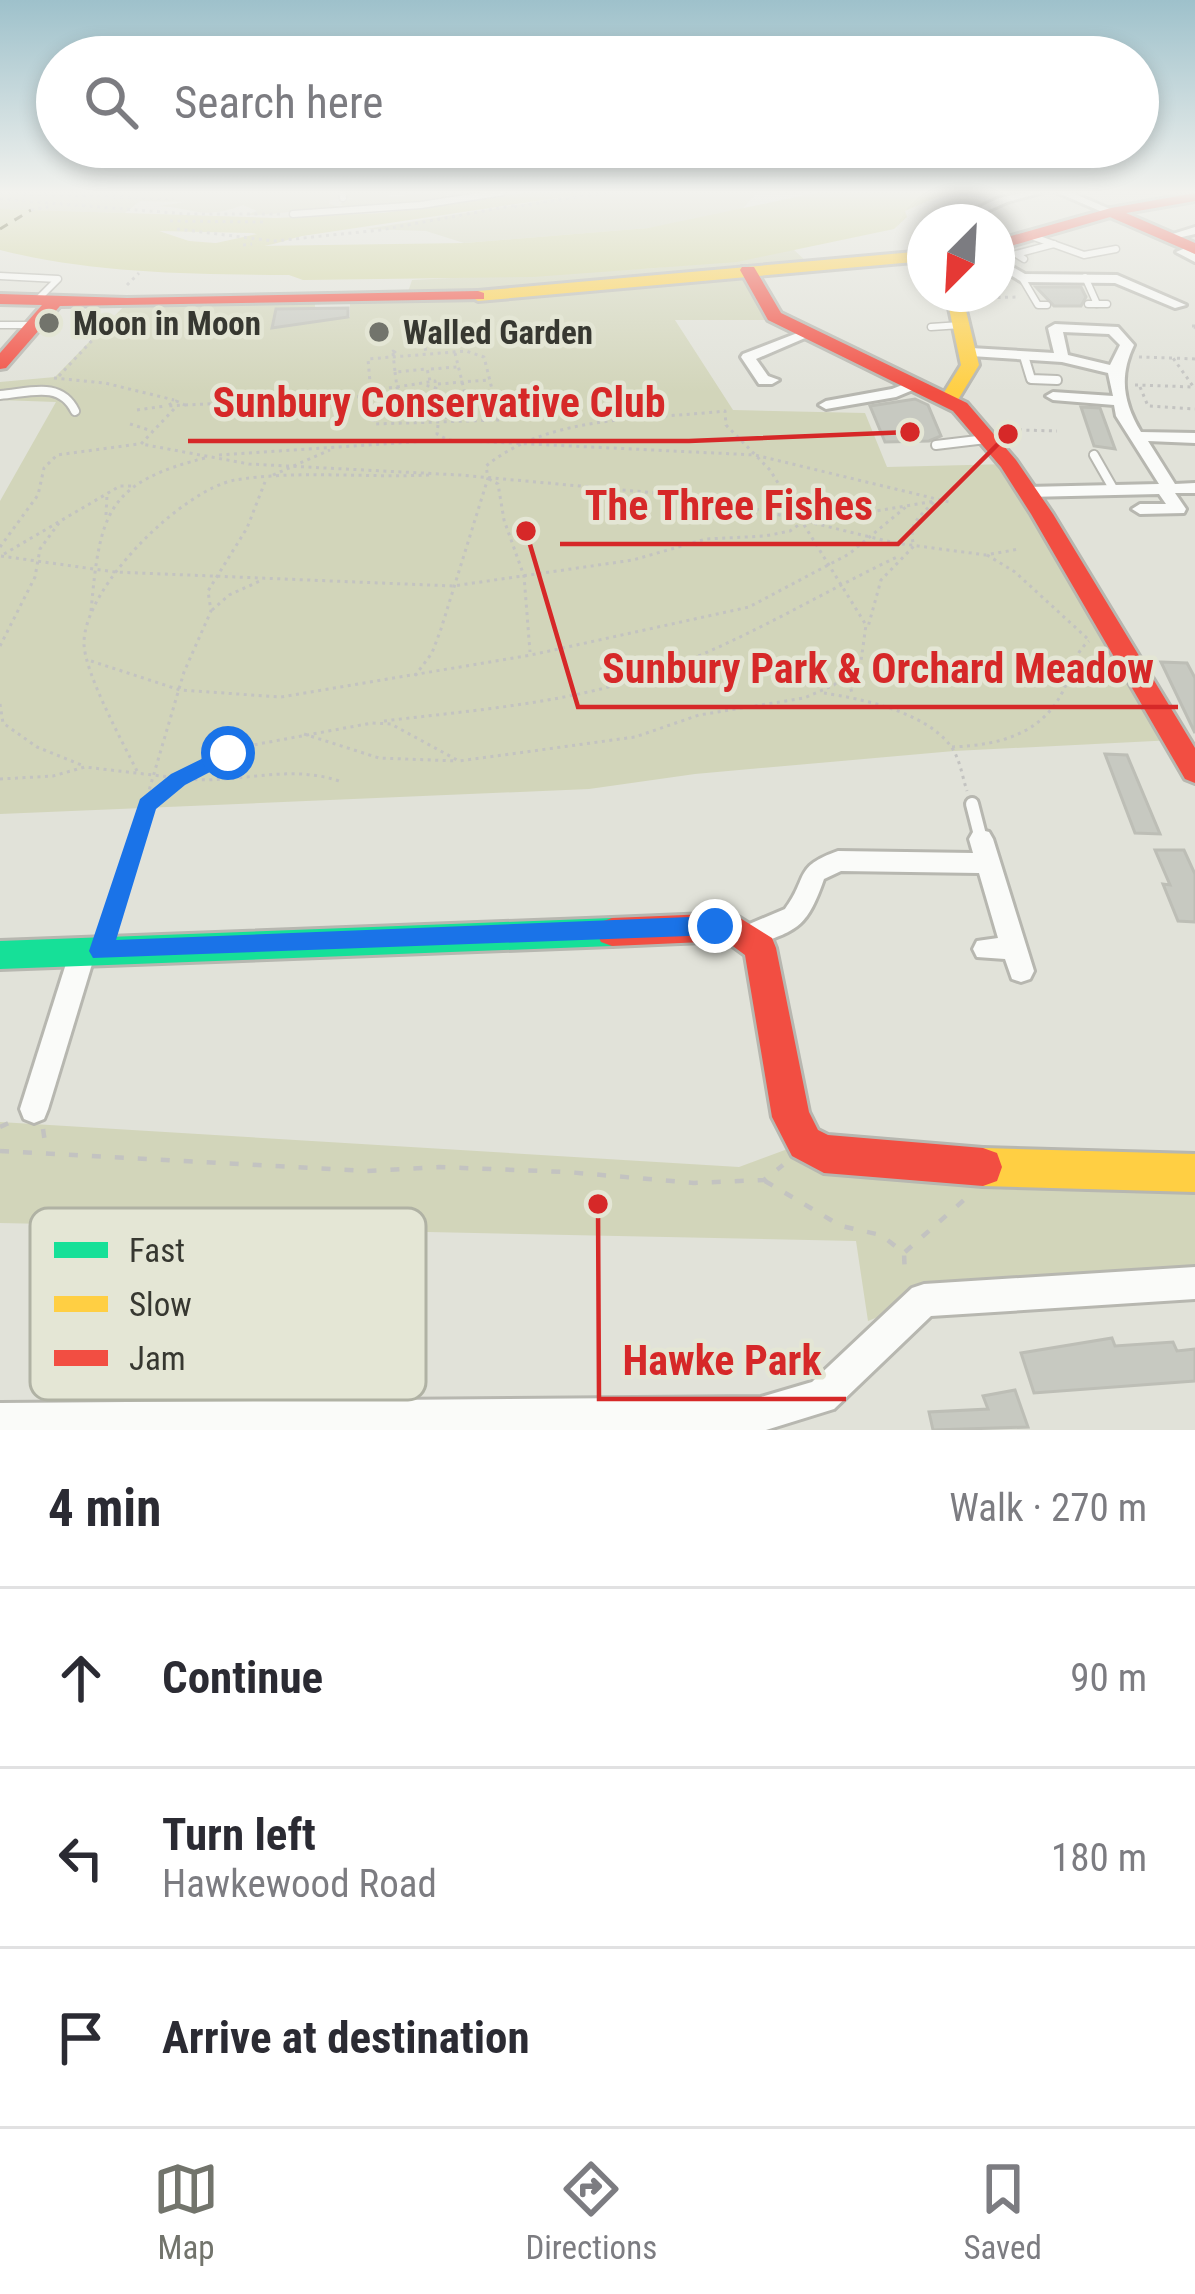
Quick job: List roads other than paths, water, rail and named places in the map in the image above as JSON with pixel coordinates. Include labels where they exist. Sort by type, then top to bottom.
[{"type":"street","points":[[0,299],[42,309],[127,303],[371,303],[890,259]]},
{"type":"street","points":[[748,270],[774,316],[805,335],[949,399],[990,432],[1195,772]]},
{"type":"street","points":[[1017,275],[1135,284],[1180,304]]},
{"type":"street","points":[[0,364],[42,309]]},
{"type":"street","points":[[960,317],[1024,356],[1120,370]]},
{"type":"street","points":[[949,399],[965,378],[960,317]]},
{"type":"street","points":[[1062,358],[1054,328],[1101,326],[1116,332],[1127,345],[1120,370],[1122,401],[1167,489],[1187,510]]},
{"type":"street","points":[[740,383],[768,381],[748,357],[805,335]]},
{"type":"street","points":[[826,405],[870,391],[896,394],[915,384]]},
{"type":"street","points":[[1055,388],[1122,401]]},
{"type":"street","points":[[1137,436],[1195,438]]},
{"type":"street","points":[[1027,492],[1195,488]]},
{"type":"street","points":[[1140,508],[1187,510]]},
{"type":"street","points":[[749,936],[804,910],[814,873],[838,861],[984,851],[1018,959],[986,949]]},
{"type":"street","points":[[0,955],[715,926],[749,936],[760,948],[791,1117],[805,1142],[824,1154],[983,1167],[1195,1173]]},
{"type":"street","points":[[34,1109],[92,951]]},
{"type":"street","points":[[0,1420],[762,1422],[822,1397],[924,1300],[1195,1283]]},
{"type":"lane","points":[[0,275],[58,278],[42,309],[0,325]]},
{"type":"lane","points":[[1017,275],[1038,305],[1047,305]]},
{"type":"lane","points":[[1085,277],[1097,304]]},
{"type":"lane","points":[[931,327],[960,317]]},
{"type":"lane","points":[[1024,356],[1031,379],[1055,388]]},
{"type":"lane","points":[[0,395],[62,391],[71,397],[75,411]]},
{"type":"lane","points":[[936,445],[990,432]]},
{"type":"lane","points":[[1094,455],[1114,490]]},
{"type":"lane","points":[[972,804],[984,851]]},
{"type":"place","name":"Moon in Moon","points":[[49,323]]},
{"type":"place","name":"Walled Garden","points":[[379,332]]},
{"type":"place","name":"Sunbury Conservative Club","points":[[910,432]]},
{"type":"place","name":"The Three Fishes","points":[[1008,434]]},
{"type":"place","name":"Sunbury Park & Orchard Meadow","points":[[526,531]]},
{"type":"place","name":"Hawke Park","points":[[598,1204]]}]
